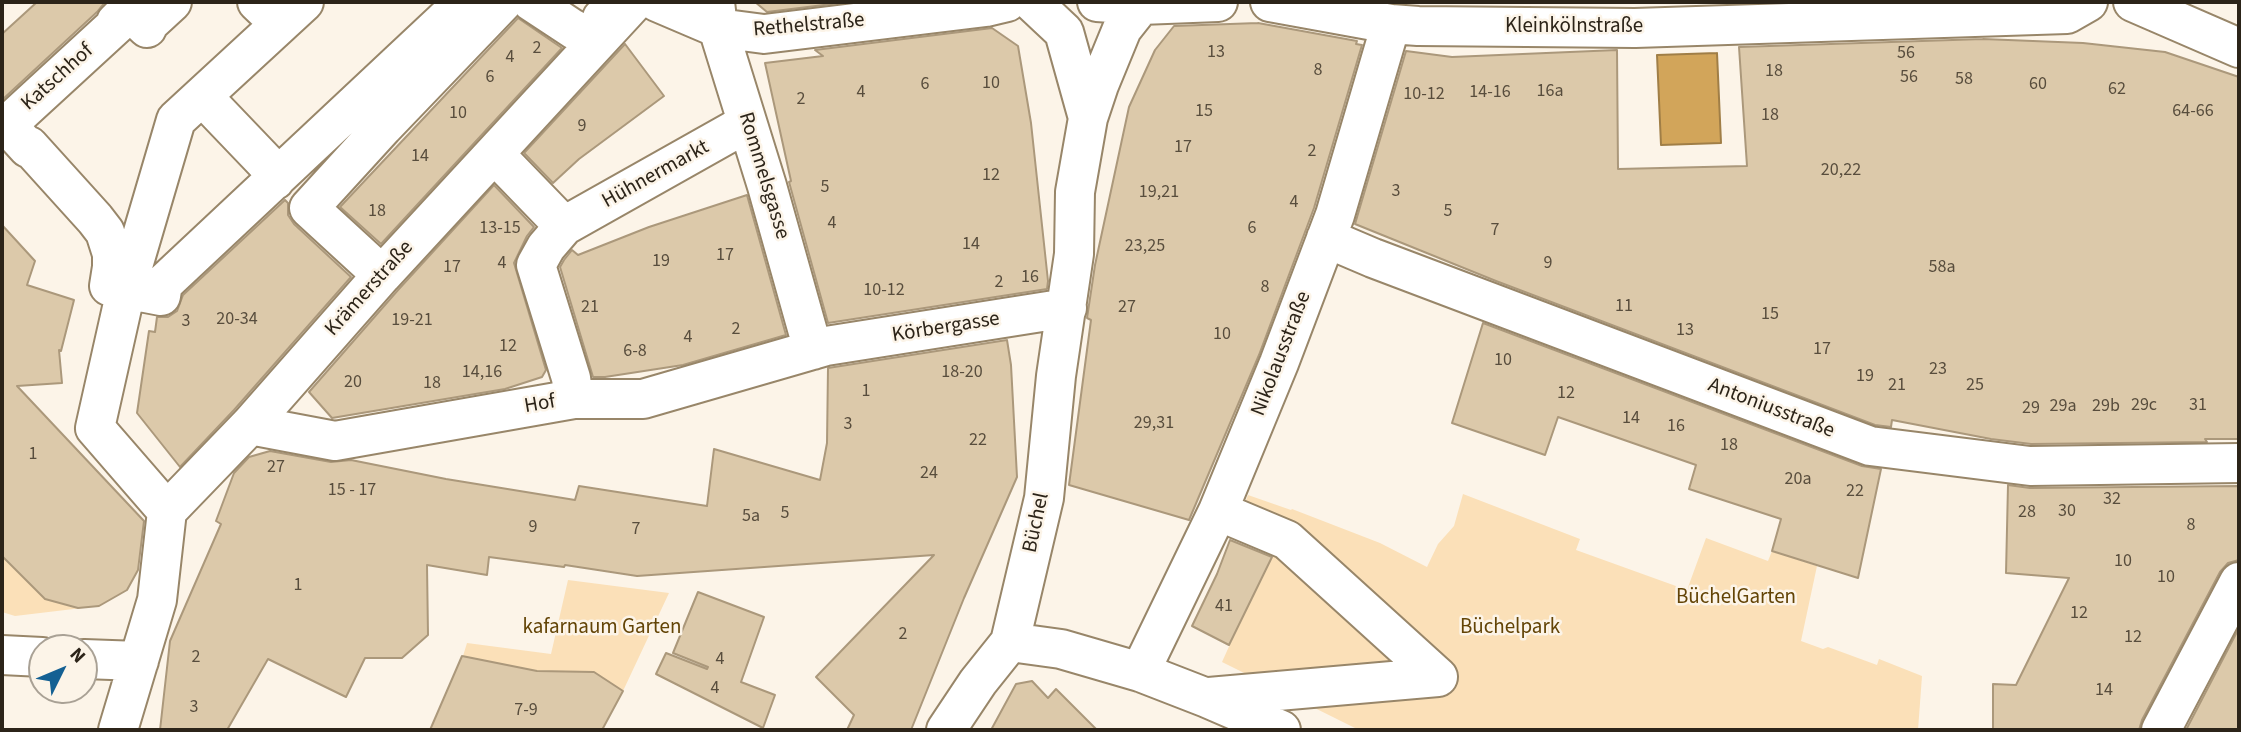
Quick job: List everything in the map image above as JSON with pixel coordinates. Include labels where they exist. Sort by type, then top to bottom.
[{"type":"street","name":"Katschhof","points":[[126,290],[109,286],[113,267],[105,232],[29,146],[28,148],[6,125],[117,24],[128,10],[146,28],[172,2]]},
{"type":"street","points":[[126,290],[161,296],[163,284],[276,173],[464,2]]},
{"type":"street","points":[[309,208],[503,2]]},
{"type":"street","points":[[532,2],[573,29],[608,13]]},
{"type":"street","name":"Rethelstraße","points":[[657,2],[716,15],[764,34],[1007,2]]},
{"type":"street","name":"Büchel","points":[[1032,2],[1063,32],[1088,118]]},
{"type":"street","points":[[1097,2],[1141,5],[1217,2]]},
{"type":"street","name":"Kleinkölnstraße","points":[[1270,2],[1391,24],[1418,26],[1635,28],[2067,15],[2088,2]]},
{"type":"street","points":[[2133,2],[2239,48]]},
{"type":"street","name":"Büchel","points":[[1010,642],[1044,498],[1056,376],[1074,254],[1075,192],[1088,118],[1122,29],[1141,5]]},
{"type":"street","points":[[118,730],[157,600],[167,511],[94,428],[126,290],[176,120],[202,96],[280,9]]},
{"type":"street","name":"Krämerstraße","points":[[167,511],[250,425],[382,275],[492,156],[608,13]]},
{"type":"street","name":"Rommelsgasse","points":[[716,15],[747,123],[819,348]]},
{"type":"street","name":"Nikolausstraße","points":[[1140,672],[1218,511],[1255,425],[1335,215],[1391,24]]},
{"type":"street","points":[[202,96],[309,208],[382,275]]},
{"type":"street","name":"Hühnermarkt","points":[[564,226],[747,123]]},
{"type":"street","points":[[492,156],[506,166],[564,226],[536,265],[572,379],[574,399]]},
{"type":"street","name":"Antoniusstraße","points":[[1326,238],[1870,446],[2030,466],[2239,463]]},
{"type":"street","name":"Körbergasse","points":[[819,348],[1067,308]]},
{"type":"street","name":"Hof","points":[[250,425],[335,441],[574,399],[643,399],[819,348]]},
{"type":"street","points":[[1207,698],[1438,677],[1287,540],[1218,511]]},
{"type":"street","points":[[2161,730],[2239,582]]},
{"type":"street","points":[[946,730],[978,682],[1010,642],[1060,649],[1140,672],[1281,730]]},
{"type":"street","points":[[2,655],[28,656]]},
{"type":"street","points":[[98,660],[139,661]]},
{"type":"green space","name":"Büchelpark","points":[[1463,494],[1580,539],[1576,550],[1687,590],[1706,538],[1768,561],[1772,551],[1817,566],[1801,641],[1823,649],[1828,647],[1877,665],[1879,659],[1922,676],[1918,730],[1359,730],[1222,662],[1276,547],[1234,530],[1248,495],[1380,543],[1427,567],[1438,544],[1454,526]]},
{"type":"green space","points":[[3,537],[37,591],[62,604],[81,597],[82,608],[15,616],[2,612]]},
{"type":"green space","name":"kafarnaum Garten","points":[[568,580],[669,593],[623,691],[594,672],[537,671],[463,656],[467,643],[551,654]]},
{"type":"shaded area","points":[[1717,53],[1721,143],[1661,145],[1657,55]]},
{"type":"building","points":[[37,2],[105,2],[2,100],[2,34]]},
{"type":"building","points":[[755,2],[848,2],[767,12]]},
{"type":"building","points":[[518,18],[562,48],[381,244],[340,207]]},
{"type":"building","points":[[1258,23],[1357,41],[1356,44],[1362,45],[1314,208],[1259,355],[1189,520],[1069,485],[1091,320],[1087,318],[1095,265],[1129,107],[1155,50],[1174,26]]},
{"type":"building","points":[[992,28],[1018,46],[1031,123],[1047,289],[828,323],[789,182],[791,181],[765,63],[823,56],[815,50]]},
{"type":"building","points":[[1983,39],[2083,43],[2165,52],[2239,77],[2239,439],[2205,439],[2207,442],[2031,444],[1892,420],[1891,427],[1875,425],[1496,281],[1355,224],[1406,51],[1452,57],[1617,50],[1618,169],[1747,166],[1739,47]]},
{"type":"building","points":[[625,44],[664,96],[579,159],[553,183],[524,153]]},
{"type":"building","points":[[494,185],[534,227],[514,263],[546,370],[542,377],[505,389],[332,418],[309,392]]},
{"type":"building","points":[[747,195],[786,335],[683,365],[593,377],[560,267],[572,250],[578,255],[649,227]]},
{"type":"building","points":[[285,200],[288,203],[288,215],[294,224],[351,277],[180,467],[137,413],[149,331],[155,332],[157,317],[168,317],[177,311],[183,295]]},
{"type":"building","points":[[2,225],[35,261],[27,285],[74,300],[61,351],[59,350],[62,383],[17,386],[144,521],[138,570],[127,590],[99,606],[78,608],[45,599],[2,556]]},
{"type":"building","points":[[1483,323],[1862,466],[1881,469],[1858,578],[1772,551],[1781,519],[1689,489],[1696,465],[1558,417],[1545,455],[1452,423]]},
{"type":"building","points":[[1007,340],[1011,365],[1017,477],[964,598],[911,730],[847,730],[854,715],[816,677],[934,555],[637,576],[489,557],[487,575],[427,565],[428,635],[402,658],[365,658],[346,697],[268,659],[227,730],[160,730],[170,641],[221,524],[216,521],[234,473],[249,457],[270,451],[331,462],[351,460],[575,500],[579,486],[707,506],[714,449],[820,480],[827,443],[828,368]]},
{"type":"building","points":[[2008,485],[2030,488],[2239,486],[2239,560],[2228,563],[2220,572],[2139,730],[1993,730],[1993,684],[2016,685],[2069,578],[2006,573]]},
{"type":"building","points":[[1230,540],[1272,557],[1229,645],[1192,626]]},
{"type":"building","points":[[698,592],[764,617],[741,682],[775,695],[763,728],[656,674],[666,653],[707,669],[708,667],[673,653]]},
{"type":"building","points":[[2239,628],[2239,730],[2186,730]]},
{"type":"building","points":[[462,656],[537,671],[594,672],[623,691],[602,730],[430,730]]},
{"type":"building","points":[[1032,681],[1048,698],[1056,689],[1097,730],[991,730],[1016,684]]},
{"type":"park label","name":"BüchelGarten","points":[[1736,598]]}]
